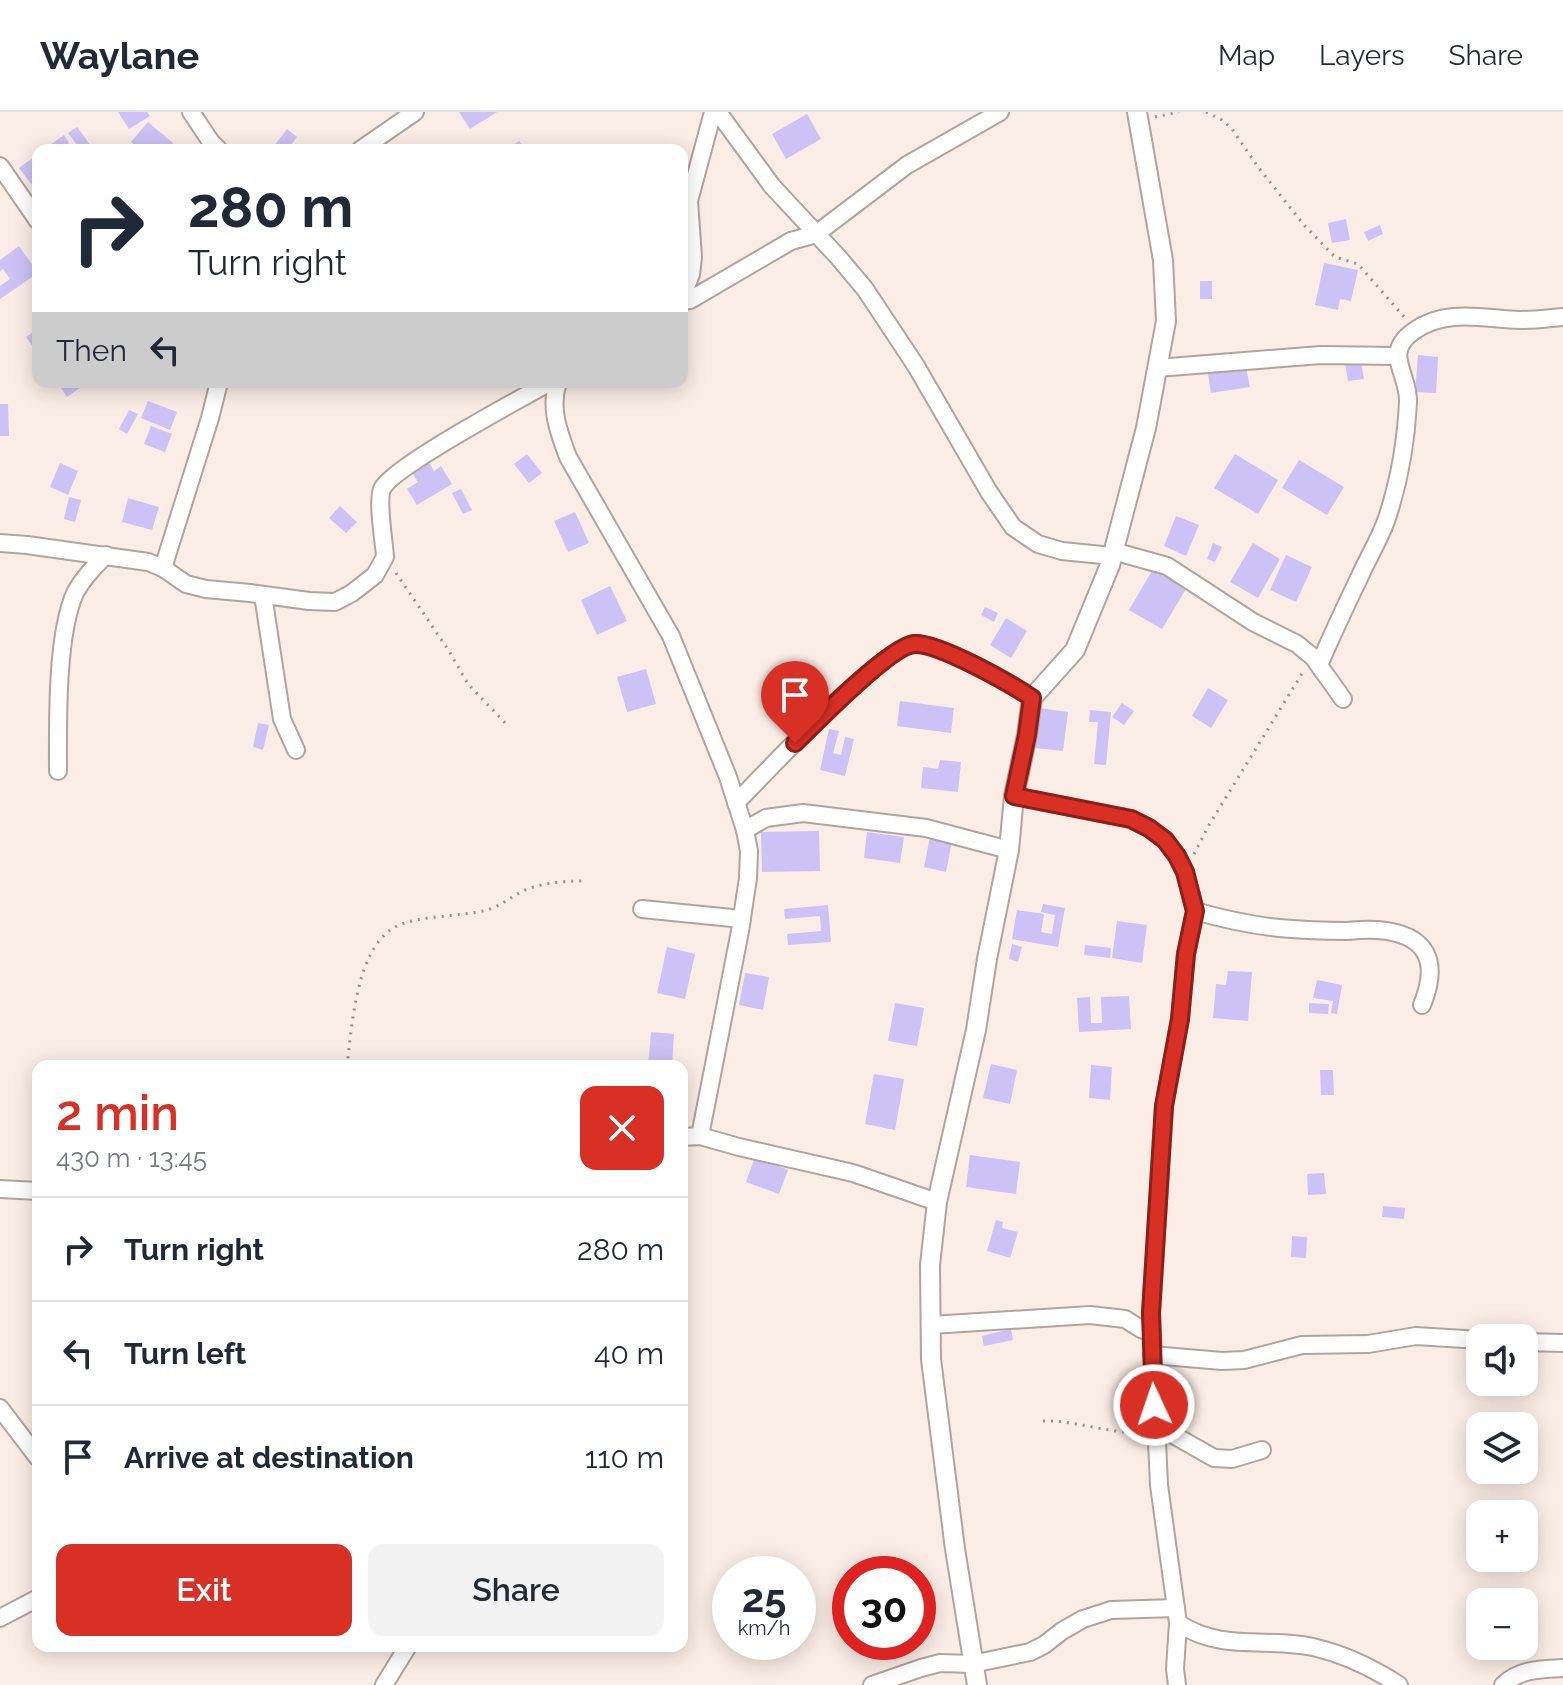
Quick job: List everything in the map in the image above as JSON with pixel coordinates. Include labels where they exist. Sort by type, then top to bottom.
[{"type":"street","points":[[191,112],[213,144]]},
{"type":"street","points":[[369,144],[415,112]]},
{"type":"street","points":[[716,112],[772,186],[865,289],[916,366],[989,492],[1013,527],[1038,544],[1062,551],[1112,554],[1167,566],[1253,622],[1297,644],[1316,661],[1343,699]]},
{"type":"street","points":[[688,283],[693,257],[689,201],[716,112]]},
{"type":"street","points":[[688,300],[791,241],[816,234],[907,165],[1000,112]]},
{"type":"street","points":[[977,1685],[955,1549],[931,1359],[930,1265],[937,1202],[976,1030],[1009,850],[1014,796],[1032,698],[1075,650],[1110,565],[1146,428],[1166,321],[1163,260],[1138,116]]},
{"type":"street","points":[[0,166],[32,212]]},
{"type":"street","points":[[1316,661],[1385,524],[1397,486],[1407,418],[1408,391],[1397,356],[1403,340],[1436,319],[1476,315],[1520,320],[1563,317]]},
{"type":"street","points":[[1157,368],[1321,355],[1397,356]]},
{"type":"street","points":[[163,568],[218,388]]},
{"type":"street","points":[[0,543],[148,562],[186,584],[206,589],[335,602],[375,575],[385,557],[380,500],[383,488],[392,476],[540,388]]},
{"type":"street","points":[[556,388],[553,396],[558,429],[568,457],[671,636],[728,777],[745,830],[749,851],[742,919],[700,1136]]},
{"type":"street","points":[[58,771],[64,636],[70,609],[87,574],[106,555]]},
{"type":"street","points":[[263,595],[282,719],[296,750]]},
{"type":"street","points":[[736,803],[845,694],[899,650],[914,644],[963,660],[1032,698]]},
{"type":"street","points":[[1014,796],[1131,819],[1149,828],[1165,840],[1177,856],[1185,872],[1195,911],[1164,1106],[1151,1313],[1159,1485],[1177,1616],[1177,1685]]},
{"type":"street","points":[[745,830],[766,818],[803,813],[926,828],[1009,850]]},
{"type":"street","points":[[642,909],[742,919]]},
{"type":"street","points":[[1195,911],[1235,922],[1279,928],[1375,929],[1399,933],[1424,949],[1430,962],[1430,987],[1422,1005]]},
{"type":"street","points":[[688,1137],[700,1136],[853,1173],[937,1202]]},
{"type":"street","points":[[0,1189],[32,1191]]},
{"type":"street","points":[[931,1325],[1090,1315],[1125,1319],[1152,1333]]},
{"type":"street","points":[[1152,1355],[1233,1361],[1302,1345],[1368,1344],[1416,1336],[1466,1339]]},
{"type":"street","points":[[1538,1342],[1563,1343]]},
{"type":"street","points":[[0,1408],[32,1450]]},
{"type":"street","points":[[1156,1428],[1214,1458],[1232,1459],[1262,1450]]},
{"type":"street","points":[[0,1618],[32,1601]]},
{"type":"street","points":[[872,1685],[940,1663],[972,1664],[1030,1652],[1083,1619],[1111,1610],[1177,1616],[1190,1632],[1232,1642],[1311,1647],[1362,1664],[1399,1685]]},
{"type":"street","points":[[384,1685],[404,1652]]},
{"type":"street","points":[[1503,1685],[1516,1674],[1563,1668]]},
{"type":"path","points":[[1138,116],[1179,112]]},
{"type":"path","points":[[1206,112],[1232,129],[1252,160],[1304,225],[1335,257],[1358,264],[1415,330]]},
{"type":"path","points":[[385,557],[468,684],[509,727]]},
{"type":"path","points":[[1185,872],[1209,825],[1316,661]]},
{"type":"path","points":[[348,1060],[360,986],[367,963],[380,939],[397,926],[490,909],[535,886],[586,881]]},
{"type":"path","points":[[1043,1421],[1122,1433],[1156,1428]]},
{"type":"building","points":[[118,112],[147,112],[150,116],[129,129]]},
{"type":"building","points":[[459,112],[497,112],[470,129]]},
{"type":"building","points":[[807,114],[821,139],[786,159],[772,134]]},
{"type":"building","points":[[148,122],[173,143],[133,144],[131,142]]},
{"type":"building","points":[[77,127],[90,144],[76,144],[68,133]]},
{"type":"building","points":[[287,129],[297,137],[292,144],[276,144]]},
{"type":"building","points":[[64,135],[69,143],[68,144],[51,144]]},
{"type":"building","points":[[32,158],[32,185],[19,168]]},
{"type":"building","points":[[1346,219],[1350,240],[1332,243],[1328,223]]},
{"type":"building","points":[[1380,225],[1383,234],[1368,241],[1364,232]]},
{"type":"building","points":[[19,246],[32,264],[32,277],[0,299],[0,286],[10,279],[3,269],[0,271],[0,260]]},
{"type":"building","points":[[1324,263],[1358,270],[1351,301],[1340,299],[1338,310],[1315,305]]},
{"type":"building","points":[[1200,281],[1212,281],[1212,299],[1200,299]]},
{"type":"building","points":[[1418,355],[1438,357],[1436,393],[1415,392]]},
{"type":"building","points":[[1361,361],[1364,379],[1348,381],[1345,363]]},
{"type":"building","points":[[1245,362],[1250,387],[1211,393],[1207,368]]},
{"type":"building","points":[[61,388],[80,388],[67,397]]},
{"type":"building","points":[[148,401],[177,412],[170,430],[141,418]]},
{"type":"building","points":[[0,404],[8,404],[9,436],[0,436]]},
{"type":"building","points":[[129,410],[138,414],[127,434],[119,429]]},
{"type":"building","points":[[151,426],[172,434],[165,452],[144,444]]},
{"type":"building","points":[[527,454],[542,473],[529,483],[514,464]]},
{"type":"building","points":[[1235,454],[1278,480],[1258,514],[1214,488]]},
{"type":"building","points":[[427,459],[434,471],[441,466],[452,484],[417,505],[407,489],[418,482],[410,469]]},
{"type":"building","points":[[1299,460],[1344,487],[1327,515],[1282,488]]},
{"type":"building","points":[[60,463],[78,471],[68,495],[50,487]]},
{"type":"building","points":[[461,489],[472,510],[463,514],[452,493]]},
{"type":"building","points":[[69,497],[81,500],[75,522],[64,519]]},
{"type":"building","points":[[128,498],[159,507],[152,530],[122,522]]},
{"type":"building","points":[[340,506],[357,522],[346,533],[329,518]]},
{"type":"building","points":[[575,512],[589,543],[568,552],[554,521]]},
{"type":"building","points":[[1176,516],[1199,525],[1186,556],[1164,546]]},
{"type":"building","points":[[1213,543],[1222,547],[1215,562],[1207,559]]},
{"type":"building","points":[[1253,543],[1280,559],[1258,598],[1230,582]]},
{"type":"building","points":[[1286,555],[1312,567],[1296,602],[1270,590]]},
{"type":"building","points":[[1153,569],[1186,589],[1162,629],[1129,610]]},
{"type":"building","points":[[610,586],[627,621],[597,635],[581,600]]},
{"type":"building","points":[[985,607],[998,613],[994,622],[981,615]]},
{"type":"building","points":[[1006,618],[1027,631],[1011,658],[990,645]]},
{"type":"building","points":[[646,669],[656,704],[627,712],[617,677]]},
{"type":"building","points":[[1208,688],[1228,700],[1211,728],[1192,716]]},
{"type":"building","points":[[900,701],[954,708],[951,733],[897,726]]},
{"type":"building","points":[[1122,703],[1134,711],[1124,725],[1112,717]]},
{"type":"building","points":[[1039,708],[1068,712],[1063,751],[1035,748]]},
{"type":"building","points":[[1090,710],[1111,712],[1106,765],[1094,764],[1098,722],[1089,722]]},
{"type":"building","points":[[258,723],[269,725],[263,750],[253,747]]},
{"type":"building","points":[[829,729],[839,731],[833,753],[841,755],[845,737],[854,739],[845,776],[820,770]]},
{"type":"building","points":[[940,760],[961,762],[958,792],[921,788],[923,767],[938,769]]},
{"type":"building","points":[[819,831],[820,871],[762,872],[761,832]]},
{"type":"building","points":[[867,832],[904,837],[900,863],[864,858]]},
{"type":"building","points":[[930,836],[952,841],[946,872],[924,867]]},
{"type":"building","points":[[1043,904],[1065,908],[1058,947],[1012,939],[1017,910],[1044,914],[1041,932],[1052,934],[1055,915],[1041,912]]},
{"type":"building","points":[[828,905],[831,942],[788,945],[787,934],[821,931],[820,916],[785,919],[784,909]]},
{"type":"building","points":[[1117,921],[1147,925],[1142,963],[1112,958]]},
{"type":"building","points":[[1012,944],[1022,947],[1018,962],[1009,959]]},
{"type":"building","points":[[1085,945],[1111,948],[1110,958],[1084,955]]},
{"type":"building","points":[[667,947],[695,954],[685,999],[657,993]]},
{"type":"building","points":[[1228,971],[1252,972],[1248,1021],[1213,1018],[1216,984],[1226,985]]},
{"type":"building","points":[[745,973],[769,977],[763,1010],[739,1005]]},
{"type":"building","points":[[1317,980],[1342,985],[1337,1014],[1331,1013],[1333,1001],[1313,998]]},
{"type":"building","points":[[1129,996],[1131,1029],[1079,1032],[1077,998],[1090,997],[1091,1023],[1102,1023],[1101,997]]},
{"type":"building","points":[[895,1003],[924,1008],[917,1046],[888,1041]]},
{"type":"building","points":[[1309,1003],[1329,1004],[1328,1014],[1309,1013]]},
{"type":"building","points":[[651,1032],[674,1034],[672,1060],[649,1060]]},
{"type":"building","points":[[991,1064],[1017,1070],[1010,1104],[983,1098]]},
{"type":"building","points":[[1091,1065],[1112,1067],[1110,1100],[1089,1098]]},
{"type":"building","points":[[1320,1070],[1333,1070],[1334,1095],[1321,1095]]},
{"type":"building","points":[[874,1074],[904,1079],[895,1130],[865,1124]]},
{"type":"building","points":[[970,1155],[1020,1162],[1016,1194],[966,1187]]},
{"type":"building","points":[[755,1157],[788,1170],[779,1194],[746,1182]]},
{"type":"building","points":[[1324,1173],[1326,1194],[1308,1195],[1307,1174]]},
{"type":"building","points":[[1383,1206],[1405,1208],[1404,1219],[1382,1217]]},
{"type":"building","points":[[996,1220],[1003,1222],[1002,1228],[1018,1232],[1010,1258],[987,1251]]},
{"type":"building","points":[[1292,1236],[1307,1237],[1306,1258],[1291,1257]]},
{"type":"building","points":[[1011,1329],[1013,1340],[984,1346],[982,1336]]},
{"type":"route","points":[[795,743],[845,694],[899,650],[914,644],[931,648],[963,660],[1032,698],[1014,796],[1131,819],[1165,840],[1177,856],[1185,872],[1195,911],[1164,1106],[1151,1313],[1154,1405]]}]
